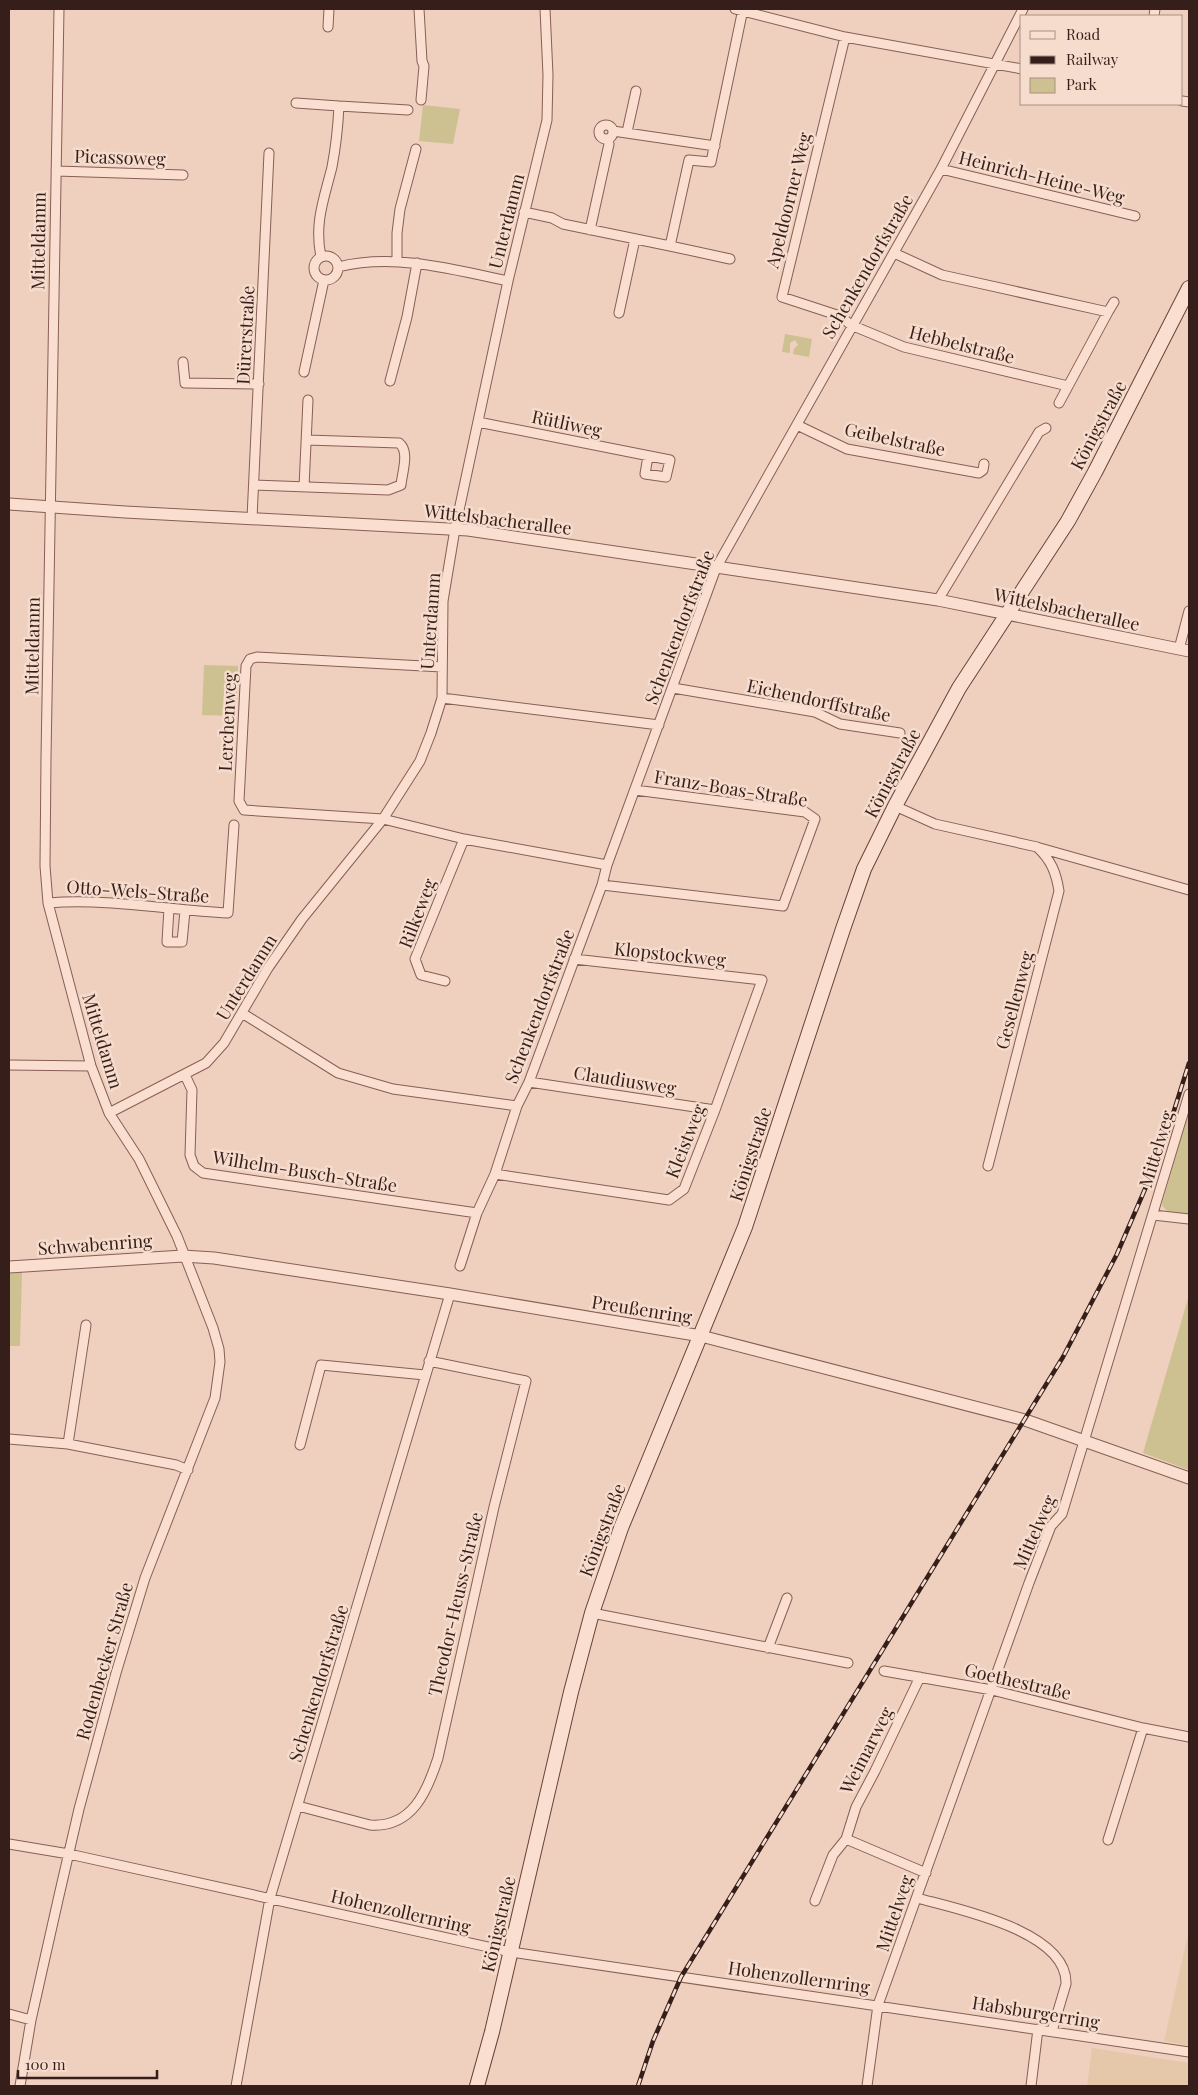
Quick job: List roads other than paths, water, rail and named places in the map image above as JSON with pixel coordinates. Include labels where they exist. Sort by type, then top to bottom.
[{"type":"main road","name":"Königstraße","points":[[477,2086],[511,1952],[568,1700],[592,1614],[621,1528],[745,1227],[858,886],[895,806],[960,688],[1006,614],[1068,521],[1189,288]]},
{"type":"street","name":"Mitteldamm","points":[[59,9],[45,793],[45,866],[48,903],[91,1066],[109,1114],[139,1159],[177,1236],[183,1256]]},
{"type":"street","points":[[328,28],[329,9]]},
{"type":"street","points":[[419,9],[422,61],[424,66],[421,100]]},
{"type":"street","name":"Unterdamm","points":[[109,1114],[206,1063],[224,1044],[268,968],[302,919],[383,819],[420,761],[442,698],[443,601],[455,529],[508,280],[547,120],[548,75],[545,9]]},
{"type":"street","points":[[690,160],[711,162],[740,9],[844,37],[1020,69]]},
{"type":"street","name":"Schenkendorfstraße","points":[[460,1266],[477,1213],[495,1174],[517,1106],[530,1082],[716,568],[941,169],[1023,9]]},
{"type":"street","name":"Apeldoorner Weg","points":[[844,37],[782,297],[840,316],[851,326]]},
{"type":"street","points":[[627,132],[636,91]]},
{"type":"street","points":[[296,103],[408,110]]},
{"type":"street","points":[[321,257],[318,236],[320,208],[336,144],[339,106]]},
{"type":"street","points":[[613,131],[715,146]]},
{"type":"street","points":[[670,246],[693,142]]},
{"type":"street","points":[[590,230],[609,144]]},
{"type":"street","points":[[397,261],[397,233],[400,209],[416,149]]},
{"type":"street","name":"Dürerstraße","points":[[252,518],[269,152]]},
{"type":"street","name":"Heinrich-Heine-Weg","points":[[941,169],[1135,216]]},
{"type":"street","name":"Picassoweg","points":[[56,171],[183,175]]},
{"type":"street","points":[[524,212],[552,218],[563,224],[730,259]]},
{"type":"street","points":[[619,313],[635,239]]},
{"type":"street","points":[[894,253],[942,275],[1108,312]]},
{"type":"street","points":[[321,257],[330,257],[334,259],[338,267],[334,277],[324,280],[319,278],[314,270],[314,264],[321,257]]},
{"type":"street","points":[[338,267],[353,263],[397,261],[433,265],[508,280]]},
{"type":"street","points":[[390,381],[408,317],[417,263]]},
{"type":"street","points":[[304,372],[324,280]]},
{"type":"street","points":[[1059,403],[1114,302]]},
{"type":"street","name":"Hebbelstraße","points":[[851,326],[904,347],[1068,386]]},
{"type":"street","points":[[183,362],[185,383],[259,384]]},
{"type":"street","points":[[304,486],[308,400]]},
{"type":"street","name":"Rütliweg","points":[[478,422],[648,456]]},
{"type":"street","name":"Geibelstraße","points":[[797,425],[847,449],[979,473],[983,470],[984,464]]},
{"type":"street","points":[[938,600],[1039,432],[1046,428]]},
{"type":"street","points":[[254,485],[388,490],[400,485],[405,454],[403,446],[399,443],[307,440]]},
{"type":"street","name":"Wittelsbacherallee","points":[[9,504],[51,508],[455,529],[938,600],[1184,650]]},
{"type":"street","points":[[1184,650],[1189,611]]},
{"type":"street","name":"Lerchenweg","points":[[383,819],[244,810],[240,806],[246,666],[250,659],[258,656],[442,667]]},
{"type":"street","name":"Eichendorffstraße","points":[[673,688],[815,712],[840,724],[900,733]]},
{"type":"street","points":[[442,698],[658,725]]},
{"type":"street","name":"Franz-Boas-Straße","points":[[602,885],[783,906],[815,819],[806,812],[635,790]]},
{"type":"street","points":[[895,806],[934,824],[1037,847],[1189,890]]},
{"type":"street","points":[[383,819],[464,839],[607,865]]},
{"type":"street","name":"Otto-Wels-Straße","points":[[48,903],[128,904],[228,913],[234,825]]},
{"type":"street","name":"Rilkeweg","points":[[445,982],[421,975],[415,959],[464,839]]},
{"type":"street","name":"Gesellenweg","points":[[988,1166],[1059,891],[1056,873],[1047,857],[1037,847]]},
{"type":"street","points":[[169,908],[167,942],[182,942],[185,910]]},
{"type":"street","name":"Klopstockweg","points":[[574,960],[762,980]]},
{"type":"street","name":"Kleistweg","points":[[495,1174],[669,1200],[683,1191],[715,1110],[762,980]]},
{"type":"street","points":[[242,1013],[338,1073],[393,1089],[517,1106]]},
{"type":"street","points":[[9,1065],[91,1066]]},
{"type":"street","name":"Wilhelm-Busch-Straße","points":[[185,1075],[192,1090],[190,1155],[194,1166],[203,1173],[477,1213]]},
{"type":"street","name":"Claudiusweg","points":[[530,1082],[715,1110]]},
{"type":"street","name":"Mittelweg","points":[[868,2086],[878,2005],[1051,1526],[1062,1514],[1086,1440],[1189,1094]]},
{"type":"street","points":[[1152,1215],[1189,1219]]},
{"type":"street","name":"Preußenring","points":[[183,1256],[214,1258],[450,1294],[701,1336],[1006,1414],[1086,1440],[1189,1478]]},
{"type":"street","name":"Schwabenring","points":[[9,1267],[183,1256]]},
{"type":"street","name":"Rodenbecker Straße","points":[[20,2086],[31,2020],[79,1809],[129,1625],[215,1398],[220,1362],[219,1349],[213,1328],[183,1256]]},
{"type":"street","name":"Schenkendorfstraße","points":[[236,2086],[270,1898],[450,1294]]},
{"type":"street","points":[[68,1444],[86,1325]]},
{"type":"street","name":"Theodor-Heuss-Straße","points":[[298,1806],[370,1825],[382,1826],[394,1823],[408,1814],[418,1802],[431,1780],[438,1758],[494,1507],[526,1381],[429,1361]]},
{"type":"street","points":[[300,1445],[321,1365],[425,1375]]},
{"type":"street","points":[[9,1439],[68,1444],[176,1465],[188,1470]]},
{"type":"street","points":[[768,1648],[787,1598]]},
{"type":"street","points":[[592,1614],[848,1663]]},
{"type":"street","name":"Goethestraße","points":[[884,1671],[992,1690],[1143,1728],[1189,1737]]},
{"type":"street","name":"Weimarweg","points":[[815,1901],[833,1855],[846,1839],[856,1807],[920,1677]]},
{"type":"street","points":[[1108,1840],[1143,1728]]},
{"type":"street","points":[[846,1839],[926,1873]]},
{"type":"street","name":"Hohenzollernring","points":[[9,1844],[69,1854],[511,1952],[878,2005]]},
{"type":"street","points":[[917,1898],[998,1922],[1033,1938],[1053,1953],[1065,1969],[1066,1984],[1052,2031]]},
{"type":"street","name":"Habsburgerring","points":[[878,2005],[1189,2052]]},
{"type":"street","points":[[9,2014],[31,2020]]},
{"type":"street","points":[[1031,2086],[1038,2029]]},
{"type":"railway","points":[[638,2086],[653,2041],[681,1977],[1063,1357],[1117,1254],[1161,1152],[1189,1063]]}]
